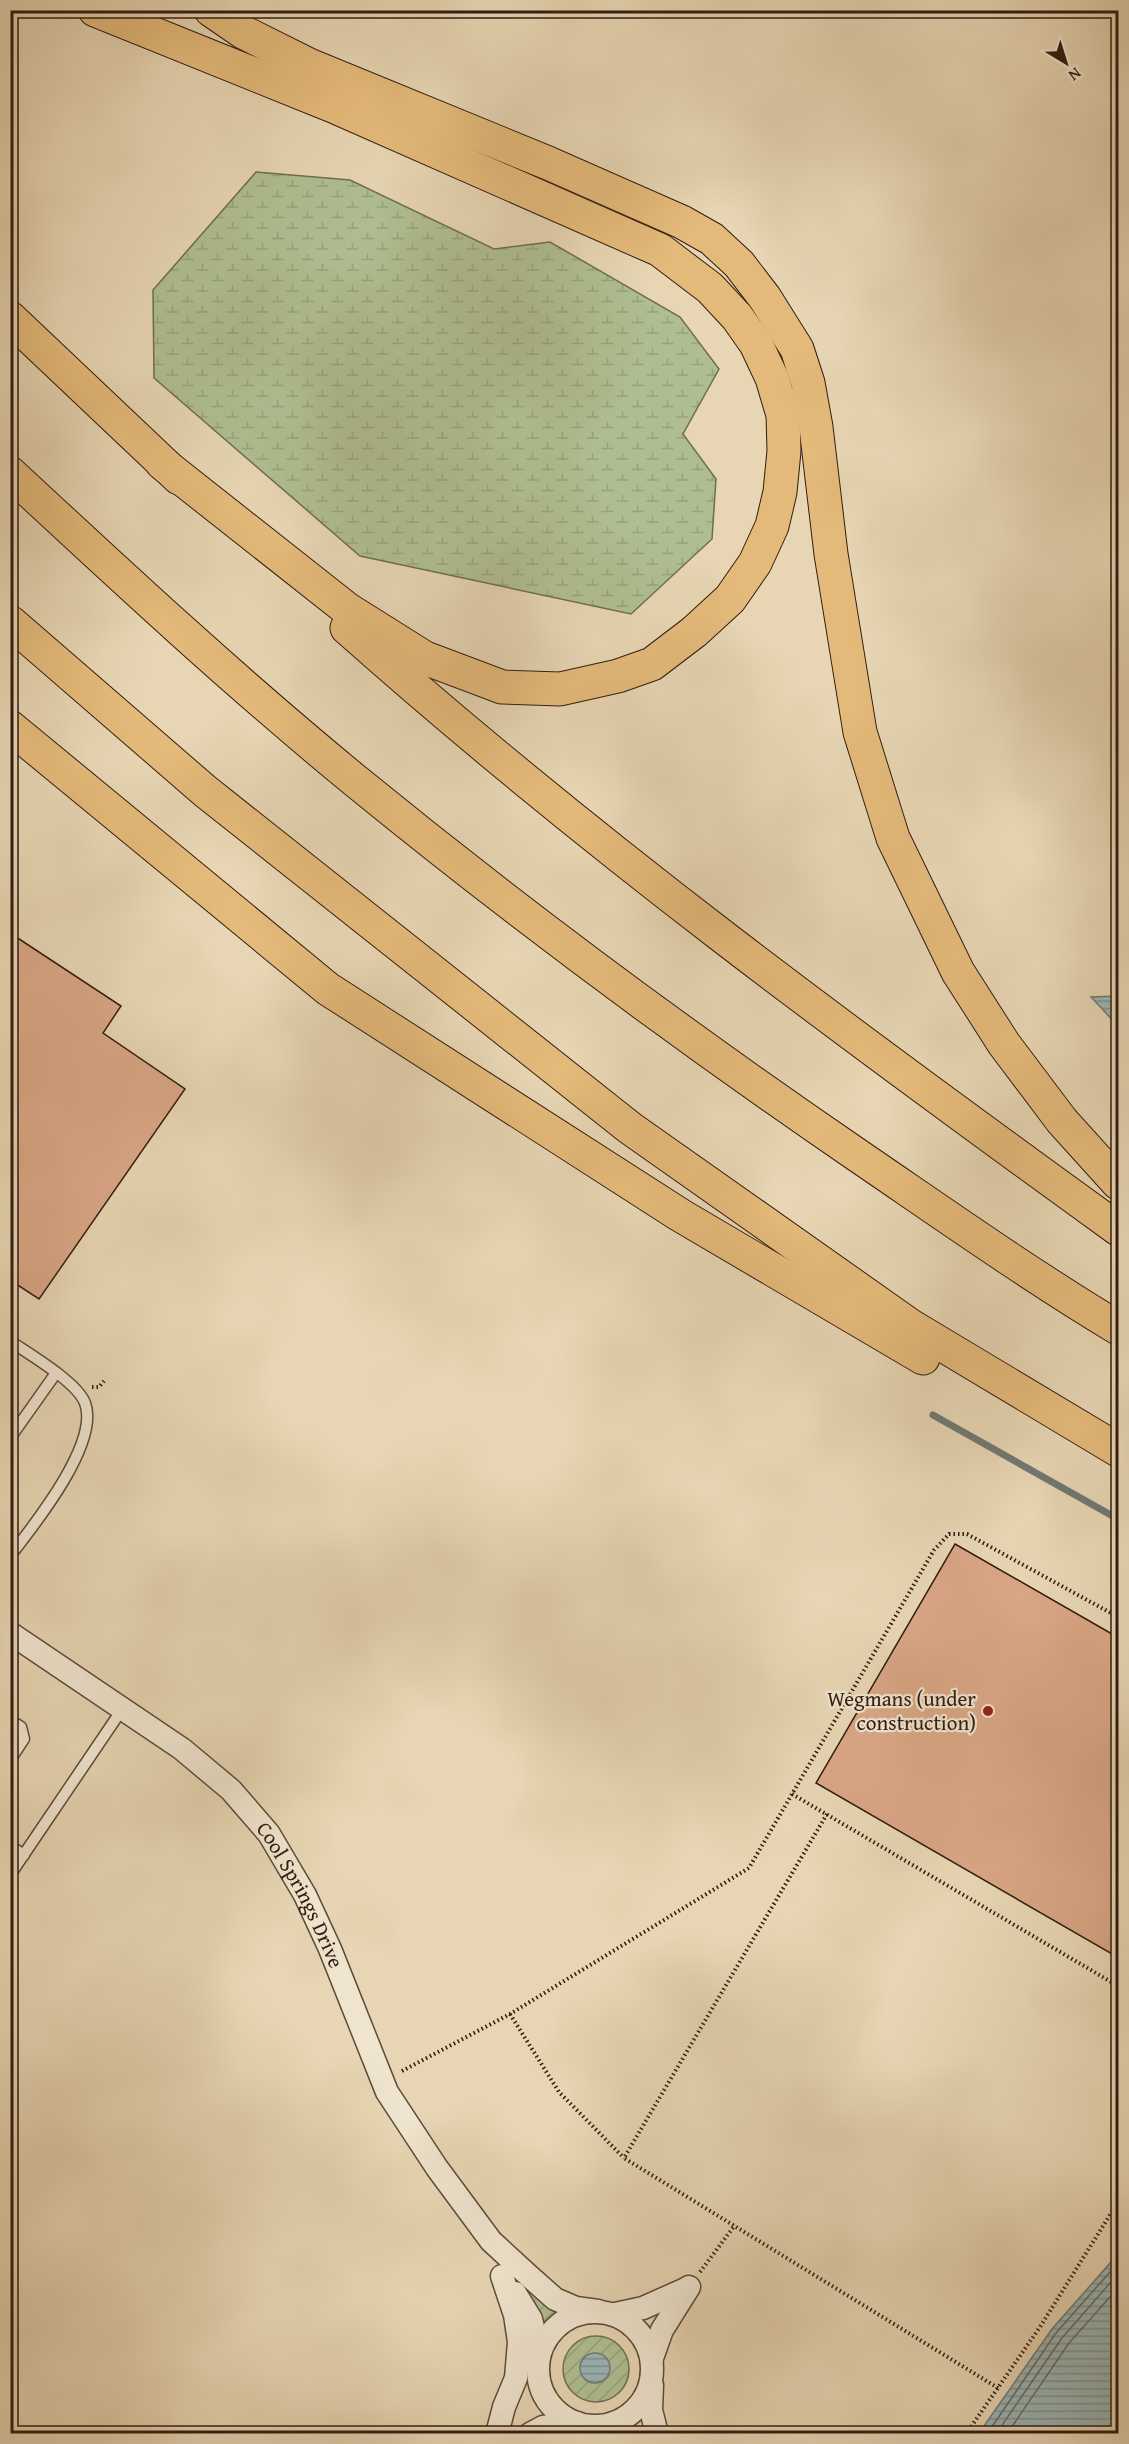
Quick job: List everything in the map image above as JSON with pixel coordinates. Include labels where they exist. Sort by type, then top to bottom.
[{"type":"highway","points":[[95,10],[333,106],[660,250],[710,288],[737,317],[756,344],[772,378],[783,415],[784,451],[780,492],[772,526],[755,563],[730,599],[694,632],[652,664],[618,676],[560,689],[502,687],[425,658],[347,609],[162,463]]},
{"type":"highway","points":[[211,10],[243,32],[309,65],[548,163],[682,222],[712,239],[739,264],[765,298],[797,349],[808,383],[816,427],[831,554],[860,732],[893,838],[957,972],[1004,1044],[1062,1121],[1119,1183]]},
{"type":"highway","points":[[10,318],[162,463],[391,666],[544,795],[667,893],[921,1086],[1119,1229]]},
{"type":"highway","points":[[10,473],[181,631],[351,777],[531,920],[739,1074],[1048,1286],[1119,1328]]},
{"type":"highway","points":[[10,622],[205,791],[630,1128],[911,1326],[1119,1450]]},
{"type":"highway","points":[[10,727],[328,989],[680,1215],[1051,1433],[1119,1470]]},
{"type":"street","name":"Cool Springs Drive","points":[[10,1633],[123,1707],[182,1749],[223,1783],[269,1834],[305,1894],[387,2092],[437,2168],[491,2241],[555,2299],[576,2308],[606,2312]]},
{"type":"street","name":"Cool Springs Drive","points":[[491,2241],[502,2276],[522,2302],[531,2319],[539,2353]]},
{"type":"street","points":[[497,2433],[504,2407],[516,2378],[519,2342],[515,2315],[502,2276]]},
{"type":"street","points":[[625,2433],[587,2425],[561,2415],[548,2402],[538,2379],[539,2353],[548,2336],[561,2322],[579,2313],[643,2308],[668,2299],[689,2287]]},
{"type":"street","points":[[530,2433],[543,2427],[611,2424],[634,2411],[649,2389],[652,2367],[662,2330],[689,2287]]},
{"type":"street","points":[[606,2312],[628,2321],[647,2343],[652,2367],[651,2410],[657,2433]]},
{"type":"lane","points":[[10,1341],[56,1372],[77,1391],[85,1403],[87,1429],[73,1464],[10,1556]]},
{"type":"lane","points":[[10,1438],[56,1372]]},
{"type":"lane","points":[[10,1875],[123,1707]]},
{"type":"lane","points":[[10,1720],[21,1727],[24,1739],[10,1760]]},
{"type":"lane","points":[[10,1846],[24,1855]]},
{"type":"path","points":[[382,2081],[510,2014],[749,1868],[934,1550],[949,1534],[967,1534],[1119,1617]]},
{"type":"path","points":[[792,1794],[1119,1986]]},
{"type":"path","points":[[624,2158],[827,1814]]},
{"type":"path","points":[[510,2014],[558,2092],[624,2158],[998,2388]]},
{"type":"path","points":[[966,2433],[1040,2327],[1119,2202]]},
{"type":"path","points":[[689,2287],[735,2225]]},
{"type":"green space","points":[[256,172],[350,180],[494,249],[550,242],[680,317],[719,369],[683,434],[716,479],[712,539],[631,614],[360,556],[154,378],[153,290]]},
{"type":"green space","points":[[502,2260],[559,2313],[541,2330],[507,2274]]},
{"type":"green space","points":[[596,2336],[608,2339],[619,2346],[626,2357],[629,2369],[626,2381],[619,2392],[608,2399],[596,2402],[584,2399],[573,2392],[566,2381],[563,2369],[566,2357],[573,2346],[584,2339]]},
{"type":"water","points":[[1118,996],[1118,1026],[1091,997]]},
{"type":"water","points":[[1118,2254],[1118,2433],[979,2433],[1052,2329]]},
{"type":"water","points":[[595,2353],[601,2354],[609,2362],[609,2374],[601,2382],[595,2383],[589,2382],[581,2374],[580,2368],[581,2362],[589,2354]]},
{"type":"building","points":[[10,933],[121,1006],[103,1033],[185,1089],[39,1299],[10,1280]]},
{"type":"building","name":"Wegmans (under construction)","points":[[955,1544],[1119,1638],[1119,1958],[816,1783]]},
{"type":"waterway","points":[[933,1415],[1118,1519]]},
{"type":"place","name":"Wegmans (under construction)","points":[[988,1711]]}]
